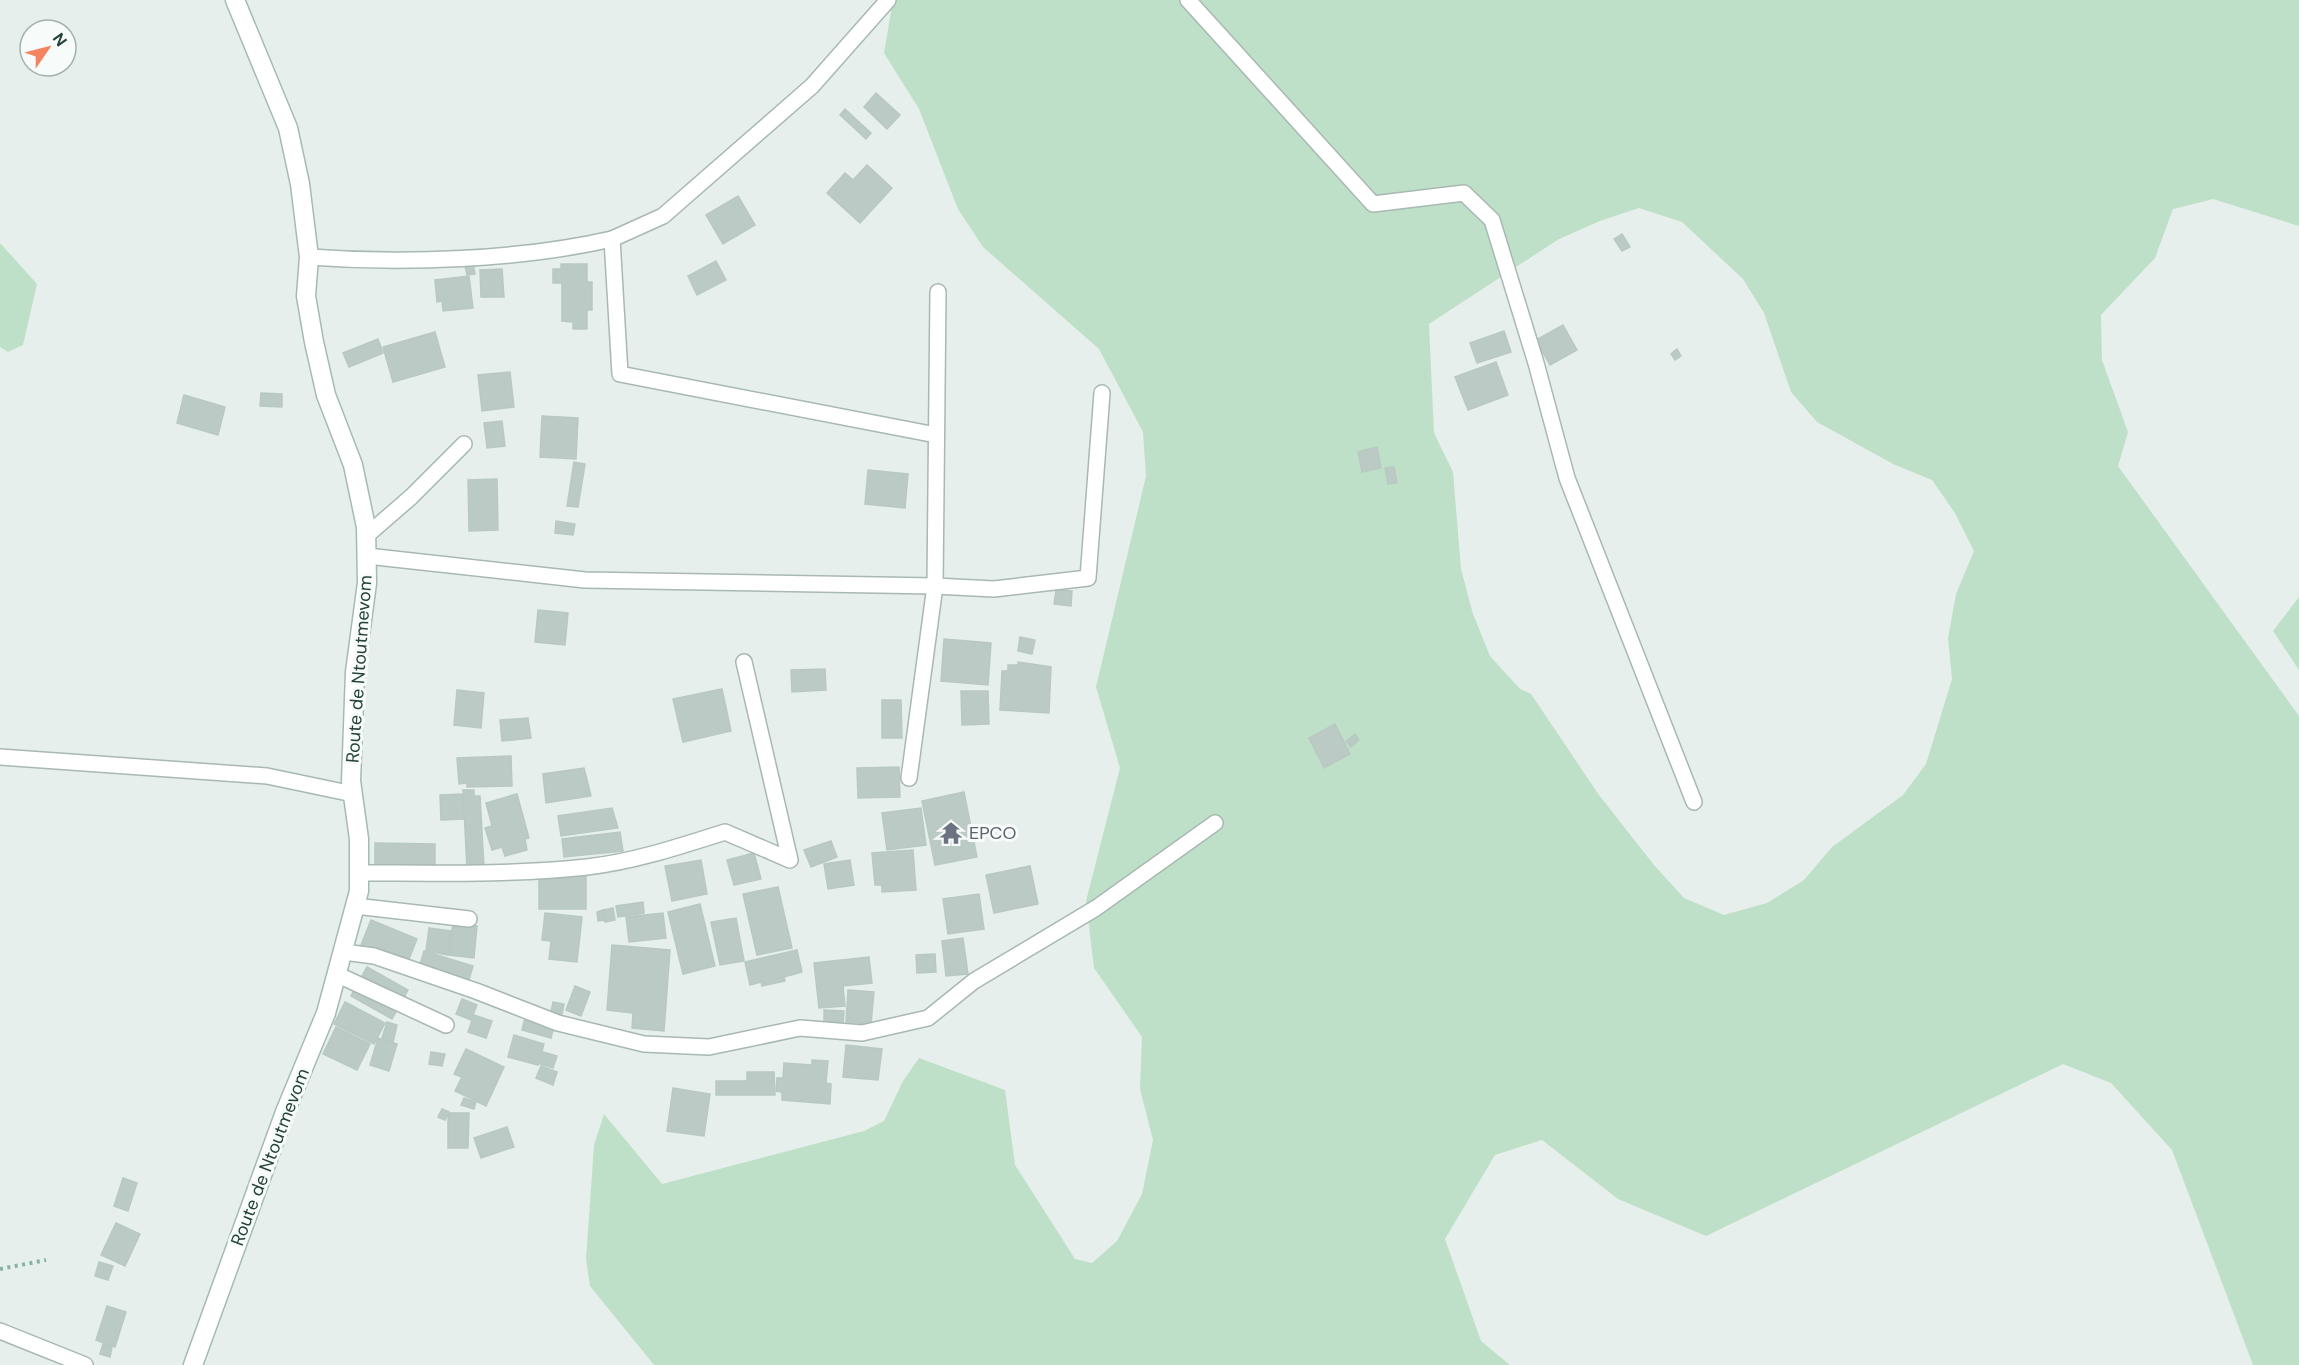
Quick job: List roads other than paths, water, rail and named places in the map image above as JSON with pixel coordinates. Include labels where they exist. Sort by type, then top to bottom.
[{"type":"street","name":"Route de Ntoutmevom","points":[[193,1365],[285,1112],[326,1013],[355,906],[359,873],[359,839],[353,794],[355,672],[367,583],[366,536],[353,465],[326,395],[314,342],[306,296],[309,257],[300,184],[288,128],[235,0]]},
{"type":"street","points":[[309,257],[375,261],[515,254],[568,249],[612,239],[663,216],[812,86],[888,0]]},
{"type":"street","points":[[1188,0],[1373,204],[1464,193],[1492,220],[1536,363],[1567,478],[1694,802]]},
{"type":"street","points":[[612,239],[620,374],[936,435]]},
{"type":"street","points":[[909,778],[935,586],[938,291]]},
{"type":"street","points":[[367,556],[585,580],[994,589],[1088,578],[1102,393]]},
{"type":"street","points":[[366,536],[464,444]]},
{"type":"street","points":[[359,873],[480,872],[589,867],[677,847],[724,832],[790,860],[744,662]]},
{"type":"street","points":[[0,757],[121,768],[267,776],[353,794]]},
{"type":"street","points":[[344,952],[374,956],[476,991],[558,1023],[644,1044],[709,1047],[800,1029],[862,1033],[928,1018],[974,981],[1096,908],[1215,823]]},
{"type":"street","points":[[355,906],[469,919]]},
{"type":"street","points":[[336,974],[446,1025]]},
{"type":"street","points":[[0,1331],[37,1348],[85,1365]]},
{"type":"place","name":"EPCO","points":[[951,833]]}]
